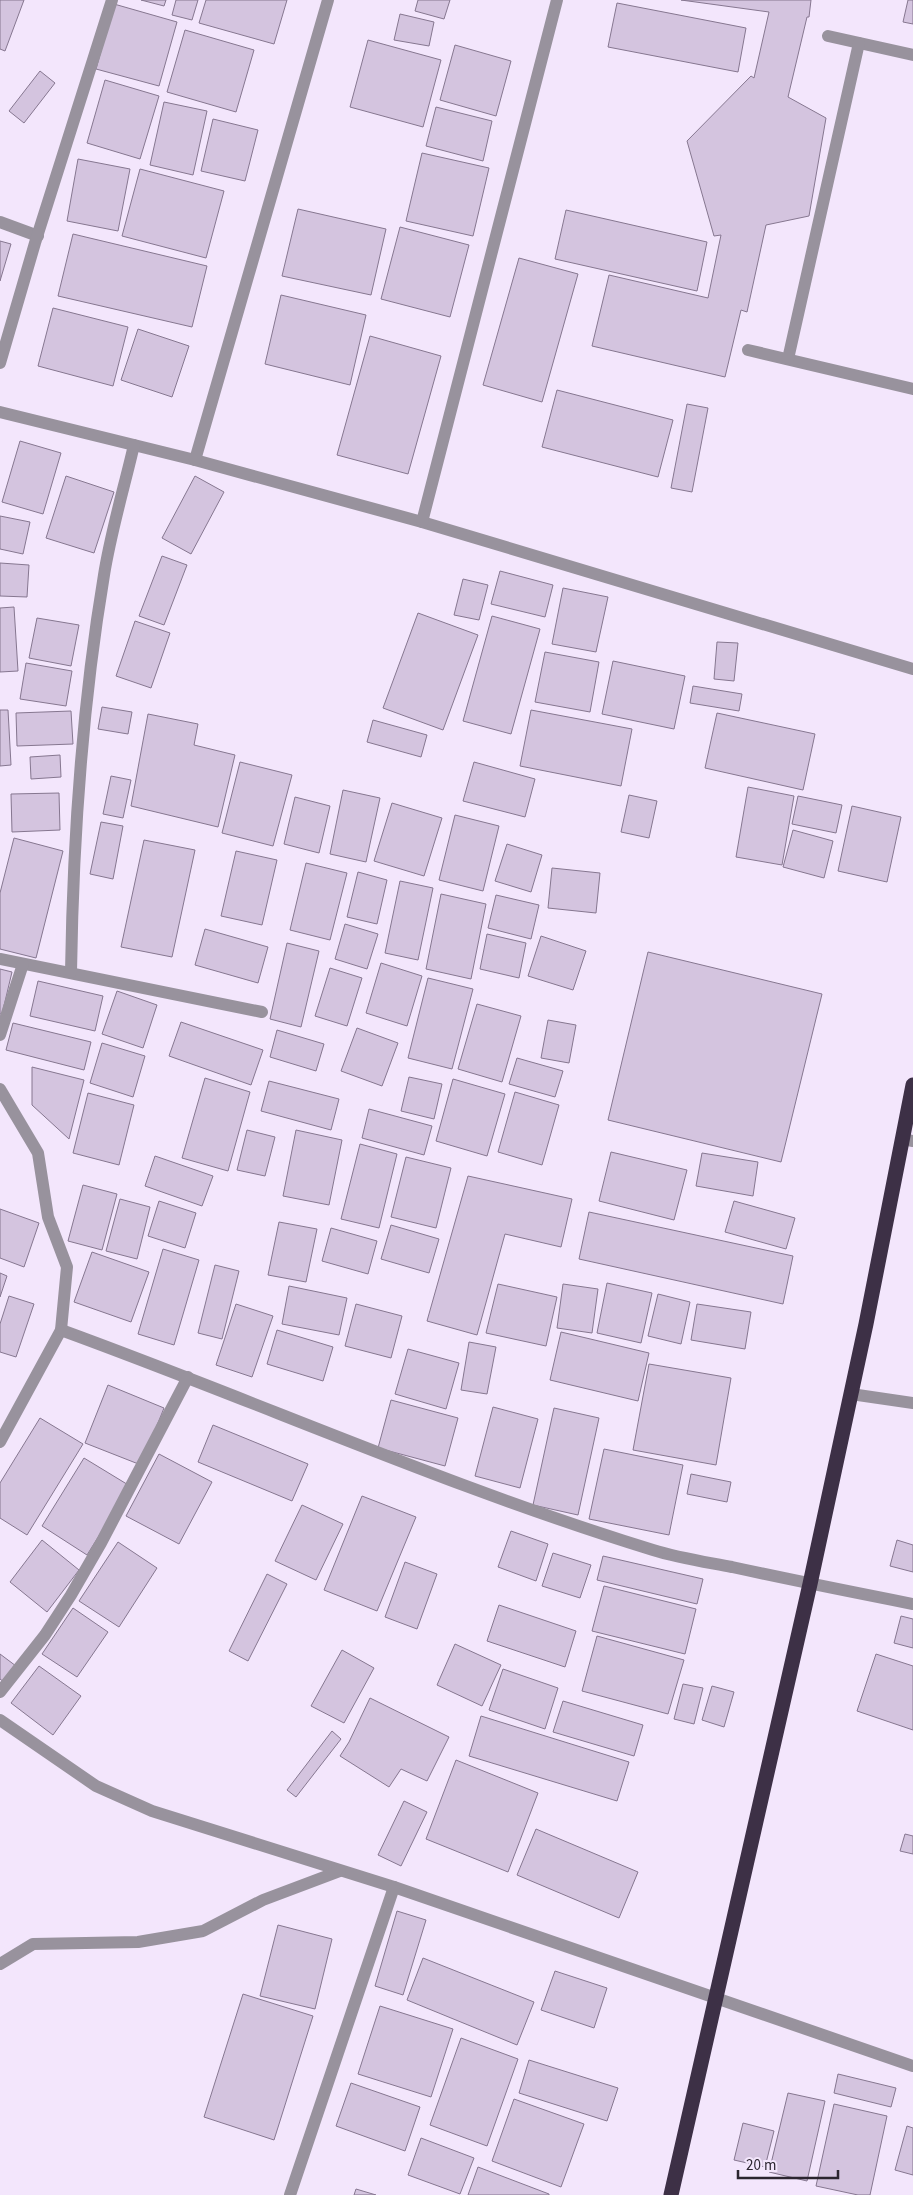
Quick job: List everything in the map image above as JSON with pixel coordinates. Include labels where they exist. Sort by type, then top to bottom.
[{"type":"highway","points":[[671,2195],[810,1584],[908,1140],[913,1085]]},
{"type":"street","points":[[0,363],[112,0]]},
{"type":"street","points":[[195,460],[328,0]]},
{"type":"street","points":[[422,522],[557,0]]},
{"type":"street","points":[[828,36],[913,55]]},
{"type":"street","points":[[788,359],[859,43]]},
{"type":"street","points":[[0,222],[38,236]]},
{"type":"street","points":[[748,350],[913,389]]},
{"type":"street","points":[[0,412],[195,460],[422,522],[913,669]]},
{"type":"street","points":[[71,972],[72,906],[83,737],[104,574],[134,445]]},
{"type":"street","points":[[0,959],[262,1012]]},
{"type":"street","points":[[0,1036],[23,964]]},
{"type":"street","points":[[0,1089],[38,1153],[48,1217],[67,1267],[61,1330],[0,1442]]},
{"type":"street","points":[[61,1330],[188,1377],[470,1488],[656,1551],[913,1604]]},
{"type":"street","points":[[0,1692],[45,1635],[70,1595],[101,1543],[188,1377]]},
{"type":"street","points":[[851,1394],[913,1403]]},
{"type":"street","points":[[0,1720],[96,1786],[152,1811],[394,1887],[913,2066]]},
{"type":"street","points":[[0,1964],[33,1944],[138,1942],[203,1931],[263,1900],[340,1871]]},
{"type":"street","points":[[290,2195],[394,1887]]},
{"type":"building","points":[[0,0],[24,0],[5,51],[0,49]]},
{"type":"building","points":[[141,0],[166,0],[164,6]]},
{"type":"building","points":[[176,0],[198,0],[192,20],[172,15]]},
{"type":"building","points":[[206,0],[287,0],[274,44],[199,23]]},
{"type":"building","points":[[418,0],[450,0],[444,19],[415,11]]},
{"type":"building","points":[[681,0],[811,0],[809,17],[807,17],[788,97],[826,118],[809,216],[766,225],[747,312],[741,310],[725,377],[592,346],[609,275],[708,298],[721,235],[714,236],[687,141],[751,76],[754,78],[769,12]]},
{"type":"building","points":[[908,0],[913,0],[913,24],[903,22]]},
{"type":"building","points":[[617,3],[746,28],[738,72],[608,47]]},
{"type":"building","points":[[114,4],[177,22],[159,86],[96,69]]},
{"type":"building","points":[[400,14],[434,22],[429,46],[394,40]]},
{"type":"building","points":[[185,30],[254,50],[236,112],[167,92]]},
{"type":"building","points":[[368,40],[441,60],[423,127],[350,107]]},
{"type":"building","points":[[455,45],[511,61],[496,116],[440,100]]},
{"type":"building","points":[[40,71],[55,83],[24,123],[9,111]]},
{"type":"building","points":[[105,80],[159,96],[140,159],[87,143]]},
{"type":"building","points":[[164,102],[207,111],[193,175],[150,165]]},
{"type":"building","points":[[436,107],[492,121],[483,161],[426,146]]},
{"type":"building","points":[[213,119],[258,130],[245,181],[201,171]]},
{"type":"building","points":[[422,153],[489,168],[473,236],[406,221]]},
{"type":"building","points":[[78,159],[130,169],[118,231],[67,221]]},
{"type":"building","points":[[140,169],[224,191],[206,258],[122,236]]},
{"type":"building","points":[[298,209],[386,229],[371,295],[282,276]]},
{"type":"building","points":[[566,210],[707,242],[697,291],[555,259]]},
{"type":"building","points":[[400,227],[469,245],[450,317],[381,299]]},
{"type":"building","points":[[73,234],[207,266],[192,327],[58,296]]},
{"type":"building","points":[[0,241],[11,244],[0,281]]},
{"type":"building","points":[[519,258],[578,274],[542,402],[483,385]]},
{"type":"building","points":[[281,295],[366,315],[350,385],[265,364]]},
{"type":"building","points":[[53,308],[128,327],[113,386],[38,366]]},
{"type":"building","points":[[138,329],[189,346],[172,397],[121,380]]},
{"type":"building","points":[[370,336],[441,356],[408,474],[337,455]]},
{"type":"building","points":[[557,390],[673,420],[658,477],[542,447]]},
{"type":"building","points":[[687,404],[708,408],[692,492],[671,488]]},
{"type":"building","points":[[20,441],[61,453],[43,514],[2,502]]},
{"type":"building","points":[[66,476],[114,492],[94,553],[46,538]]},
{"type":"building","points":[[195,476],[224,492],[191,554],[162,538]]},
{"type":"building","points":[[0,516],[30,522],[23,554],[0,549]]},
{"type":"building","points":[[162,556],[187,565],[164,625],[139,616]]},
{"type":"building","points":[[0,563],[29,565],[27,597],[0,596]]},
{"type":"building","points":[[500,571],[553,585],[545,617],[491,604]]},
{"type":"building","points":[[463,579],[488,585],[479,620],[454,615]]},
{"type":"building","points":[[563,588],[608,597],[596,652],[552,644]]},
{"type":"building","points":[[14,607],[18,671],[0,672],[0,608]]},
{"type":"building","points":[[418,613],[478,635],[443,730],[383,708]]},
{"type":"building","points":[[492,616],[540,629],[511,734],[463,721]]},
{"type":"building","points":[[37,618],[79,625],[71,666],[29,658]]},
{"type":"building","points":[[135,621],[170,633],[151,688],[116,676]]},
{"type":"building","points":[[717,642],[738,643],[734,681],[714,679]]},
{"type":"building","points":[[545,652],[599,662],[590,712],[535,702]]},
{"type":"building","points":[[613,661],[685,676],[674,729],[602,714]]},
{"type":"building","points":[[26,663],[72,671],[66,706],[20,699]]},
{"type":"building","points":[[693,686],[742,694],[739,711],[690,703]]},
{"type":"building","points":[[102,707],[132,712],[128,734],[98,729]]},
{"type":"building","points":[[0,710],[8,710],[11,765],[0,766]]},
{"type":"building","points":[[531,710],[632,729],[621,786],[520,766]]},
{"type":"building","points":[[71,711],[73,744],[17,746],[16,713]]},
{"type":"building","points":[[717,713],[815,734],[803,790],[705,768]]},
{"type":"building","points":[[148,714],[198,724],[194,745],[235,755],[218,827],[131,806]]},
{"type":"building","points":[[373,720],[427,735],[421,757],[367,742]]},
{"type":"building","points":[[60,755],[61,777],[31,779],[30,757]]},
{"type":"building","points":[[240,762],[292,775],[273,846],[222,833]]},
{"type":"building","points":[[474,762],[535,779],[525,817],[463,801]]},
{"type":"building","points":[[111,776],[131,780],[123,818],[103,814]]},
{"type":"building","points":[[748,787],[794,796],[782,865],[736,857]]},
{"type":"building","points":[[343,790],[380,798],[366,862],[330,854]]},
{"type":"building","points":[[59,793],[60,830],[12,832],[11,794]]},
{"type":"building","points":[[629,795],[657,801],[649,838],[621,832]]},
{"type":"building","points":[[798,796],[842,805],[836,833],[792,824]]},
{"type":"building","points":[[295,797],[330,806],[319,853],[284,844]]},
{"type":"building","points":[[392,803],[442,818],[424,876],[374,861]]},
{"type":"building","points":[[852,806],[901,817],[887,882],[838,871]]},
{"type":"building","points":[[455,815],[499,826],[483,891],[439,880]]},
{"type":"building","points":[[101,822],[123,826],[113,879],[90,874]]},
{"type":"building","points":[[793,830],[833,841],[824,878],[783,867]]},
{"type":"building","points":[[14,838],[63,851],[36,958],[0,949],[0,893]]},
{"type":"building","points":[[144,840],[195,850],[172,957],[121,947]]},
{"type":"building","points":[[507,844],[542,855],[531,892],[495,881]]},
{"type":"building","points":[[236,851],[277,860],[262,925],[221,916]]},
{"type":"building","points":[[306,863],[347,873],[330,940],[290,930]]},
{"type":"building","points":[[552,868],[600,873],[596,913],[548,908]]},
{"type":"building","points":[[358,872],[387,880],[377,924],[347,917]]},
{"type":"building","points":[[400,881],[433,888],[418,960],[385,953]]},
{"type":"building","points":[[441,894],[486,904],[471,979],[426,969]]},
{"type":"building","points":[[496,895],[539,905],[531,939],[488,928]]},
{"type":"building","points":[[345,924],[378,934],[367,969],[335,959]]},
{"type":"building","points":[[205,929],[268,947],[258,983],[195,965]]},
{"type":"building","points":[[487,934],[526,943],[519,978],[480,969]]},
{"type":"building","points":[[541,936],[586,951],[573,990],[528,976]]},
{"type":"building","points":[[287,943],[319,951],[301,1027],[270,1019]]},
{"type":"building","points":[[648,952],[822,994],[781,1162],[608,1120]]},
{"type":"building","points":[[381,963],[422,976],[407,1026],[366,1013]]},
{"type":"building","points":[[330,968],[362,978],[347,1026],[315,1016]]},
{"type":"building","points":[[0,969],[12,972],[2,1014],[0,1014]]},
{"type":"building","points":[[428,978],[473,989],[452,1069],[408,1058]]},
{"type":"building","points":[[38,981],[103,996],[95,1031],[30,1016]]},
{"type":"building","points":[[117,991],[157,1005],[143,1048],[102,1034]]},
{"type":"building","points":[[477,1004],[521,1016],[502,1082],[458,1069]]},
{"type":"building","points":[[548,1020],[576,1025],[569,1063],[541,1058]]},
{"type":"building","points":[[181,1022],[263,1050],[251,1085],[169,1056]]},
{"type":"building","points":[[13,1023],[91,1042],[84,1070],[6,1050]]},
{"type":"building","points":[[357,1028],[398,1043],[382,1086],[341,1071]]},
{"type":"building","points":[[277,1030],[324,1044],[316,1071],[270,1057]]},
{"type":"building","points":[[102,1043],[145,1056],[133,1097],[90,1083]]},
{"type":"building","points":[[517,1058],[563,1071],[555,1097],[509,1084]]},
{"type":"building","points":[[32,1067],[84,1080],[69,1139],[32,1105]]},
{"type":"building","points":[[409,1077],[442,1084],[434,1119],[401,1111]]},
{"type":"building","points":[[205,1078],[250,1092],[228,1171],[182,1158]]},
{"type":"building","points":[[453,1079],[505,1094],[487,1156],[436,1141]]},
{"type":"building","points":[[269,1081],[339,1099],[331,1130],[261,1111]]},
{"type":"building","points":[[515,1092],[559,1105],[542,1165],[498,1152]]},
{"type":"building","points":[[88,1093],[134,1105],[119,1165],[73,1153]]},
{"type":"building","points":[[369,1109],[432,1126],[424,1155],[362,1138]]},
{"type":"building","points":[[247,1130],[275,1137],[265,1176],[237,1170]]},
{"type":"building","points":[[296,1130],[342,1140],[329,1205],[283,1196]]},
{"type":"building","points":[[360,1144],[397,1154],[379,1228],[341,1219]]},
{"type":"building","points":[[611,1152],[687,1170],[674,1220],[599,1201]]},
{"type":"building","points":[[702,1153],[758,1162],[753,1196],[696,1186]]},
{"type":"building","points":[[155,1156],[213,1176],[202,1206],[145,1186]]},
{"type":"building","points":[[406,1157],[451,1168],[436,1228],[391,1217]]},
{"type":"building","points":[[468,1176],[572,1199],[561,1247],[505,1234],[477,1335],[427,1321]]},
{"type":"building","points":[[83,1185],[117,1194],[102,1250],[68,1241]]},
{"type":"building","points":[[120,1199],[150,1207],[137,1259],[106,1251]]},
{"type":"building","points":[[159,1201],[196,1213],[185,1248],[148,1236]]},
{"type":"building","points":[[734,1201],[795,1218],[786,1249],[725,1232]]},
{"type":"building","points":[[0,1209],[39,1223],[24,1267],[0,1258]]},
{"type":"building","points":[[589,1212],[793,1256],[783,1304],[579,1259]]},
{"type":"building","points":[[279,1222],[317,1229],[306,1282],[268,1275]]},
{"type":"building","points":[[391,1225],[439,1239],[429,1273],[381,1259]]},
{"type":"building","points":[[331,1228],[377,1241],[368,1274],[322,1261]]},
{"type":"building","points":[[163,1249],[199,1260],[174,1345],[138,1334]]},
{"type":"building","points":[[92,1252],[149,1272],[131,1322],[74,1302]]},
{"type":"building","points":[[215,1265],[239,1271],[222,1339],[198,1333]]},
{"type":"building","points":[[0,1273],[7,1276],[0,1297]]},
{"type":"building","points":[[607,1283],[652,1293],[641,1343],[597,1333]]},
{"type":"building","points":[[498,1284],[557,1297],[546,1346],[486,1333]]},
{"type":"building","points":[[563,1284],[598,1289],[592,1333],[557,1328]]},
{"type":"building","points":[[289,1286],[347,1298],[339,1335],[282,1324]]},
{"type":"building","points":[[658,1294],[690,1302],[681,1344],[648,1336]]},
{"type":"building","points":[[9,1296],[34,1304],[16,1357],[0,1352],[0,1324]]},
{"type":"building","points":[[236,1304],[273,1316],[252,1377],[216,1365]]},
{"type":"building","points":[[356,1304],[402,1316],[391,1358],[345,1346]]},
{"type":"building","points":[[697,1304],[751,1312],[745,1349],[691,1340]]},
{"type":"building","points":[[277,1330],[333,1347],[323,1381],[267,1364]]},
{"type":"building","points":[[561,1332],[649,1353],[638,1401],[550,1380]]},
{"type":"building","points":[[469,1342],[496,1347],[487,1394],[461,1390]]},
{"type":"building","points":[[408,1349],[459,1363],[446,1409],[395,1394]]},
{"type":"building","points":[[649,1364],[731,1378],[716,1465],[633,1450]]},
{"type":"building","points":[[108,1385],[164,1408],[141,1465],[85,1443]]},
{"type":"building","points":[[391,1400],[458,1418],[445,1466],[378,1448]]},
{"type":"building","points":[[493,1407],[538,1419],[520,1488],[475,1476]]},
{"type":"building","points":[[554,1408],[599,1418],[578,1515],[533,1505]]},
{"type":"building","points":[[40,1418],[83,1444],[27,1535],[0,1518],[0,1483]]},
{"type":"building","points":[[213,1425],[308,1464],[292,1501],[198,1462]]},
{"type":"building","points":[[604,1449],[683,1465],[669,1535],[589,1519]]},
{"type":"building","points":[[159,1454],[212,1482],[179,1544],[126,1516]]},
{"type":"building","points":[[84,1458],[130,1486],[87,1555],[42,1526]]},
{"type":"building","points":[[691,1474],[731,1482],[727,1502],[687,1494]]},
{"type":"building","points":[[362,1496],[416,1517],[377,1611],[324,1590]]},
{"type":"building","points":[[302,1505],[343,1524],[316,1580],[275,1561]]},
{"type":"building","points":[[511,1531],[548,1544],[536,1581],[498,1567]]},
{"type":"building","points":[[42,1540],[79,1570],[47,1612],[10,1582]]},
{"type":"building","points":[[897,1540],[913,1545],[913,1572],[890,1566]]},
{"type":"building","points":[[118,1542],[157,1568],[119,1627],[79,1601]]},
{"type":"building","points":[[553,1553],[591,1565],[580,1598],[542,1586]]},
{"type":"building","points":[[603,1556],[703,1579],[697,1604],[597,1580]]},
{"type":"building","points":[[405,1562],[437,1574],[417,1629],[385,1617]]},
{"type":"building","points":[[267,1574],[287,1584],[248,1661],[229,1651]]},
{"type":"building","points":[[604,1586],[696,1609],[685,1654],[592,1631]]},
{"type":"building","points":[[499,1605],[576,1631],[565,1667],[487,1641]]},
{"type":"building","points":[[73,1608],[108,1632],[77,1677],[42,1654]]},
{"type":"building","points":[[901,1616],[913,1619],[913,1648],[894,1643]]},
{"type":"building","points":[[597,1636],[684,1660],[668,1714],[582,1691]]},
{"type":"building","points":[[455,1644],[501,1665],[482,1706],[437,1685]]},
{"type":"building","points":[[342,1650],[374,1668],[344,1723],[311,1706]]},
{"type":"building","points":[[0,1654],[16,1666],[4,1682],[0,1679]]},
{"type":"building","points":[[876,1654],[913,1666],[913,1730],[857,1711]]},
{"type":"building","points":[[39,1666],[81,1696],[53,1735],[11,1703]]},
{"type":"building","points":[[503,1669],[558,1688],[545,1729],[489,1710]]},
{"type":"building","points":[[683,1684],[703,1688],[694,1724],[674,1719]]},
{"type":"building","points":[[712,1686],[734,1692],[724,1727],[702,1720]]},
{"type":"building","points":[[370,1698],[449,1737],[427,1781],[401,1769],[389,1787],[340,1756],[349,1742]]},
{"type":"building","points":[[563,1701],[643,1725],[634,1756],[553,1732]]},
{"type":"building","points":[[481,1716],[629,1762],[617,1801],[469,1756]]},
{"type":"building","points":[[332,1731],[341,1739],[296,1797],[287,1790]]},
{"type":"building","points":[[456,1760],[538,1793],[508,1872],[426,1839]]},
{"type":"building","points":[[404,1801],[427,1812],[401,1866],[378,1855]]},
{"type":"building","points":[[536,1829],[638,1872],[619,1918],[517,1875]]},
{"type":"building","points":[[905,1834],[913,1836],[913,1854],[900,1851]]},
{"type":"building","points":[[397,1911],[426,1920],[403,1995],[375,1986]]},
{"type":"building","points":[[278,1925],[332,1939],[315,2009],[260,1996]]},
{"type":"building","points":[[423,1958],[534,2002],[517,2045],[407,2000]]},
{"type":"building","points":[[555,1971],[607,1988],[594,2028],[541,2010]]},
{"type":"building","points":[[243,1994],[313,2016],[274,2140],[204,2117]]},
{"type":"building","points":[[380,2006],[453,2029],[431,2097],[358,2074]]},
{"type":"building","points":[[461,2038],[518,2059],[487,2146],[430,2125]]},
{"type":"building","points":[[529,2060],[618,2088],[607,2121],[519,2093]]},
{"type":"building","points":[[838,2074],[896,2088],[891,2107],[834,2093]]},
{"type":"building","points":[[351,2083],[420,2107],[405,2151],[336,2126]]},
{"type":"building","points":[[788,2093],[825,2101],[807,2181],[769,2172]]},
{"type":"building","points":[[514,2099],[584,2124],[561,2187],[492,2161]]},
{"type":"building","points":[[834,2104],[887,2116],[870,2195],[858,2195],[816,2186]]},
{"type":"building","points":[[743,2123],[774,2131],[765,2167],[734,2160]]},
{"type":"building","points":[[907,2126],[913,2128],[913,2175],[895,2170]]},
{"type":"building","points":[[421,2138],[474,2158],[460,2194],[408,2175]]},
{"type":"building","points":[[478,2167],[549,2194],[549,2195],[468,2195]]},
{"type":"building","points":[[356,2189],[376,2195],[354,2195]]}]
